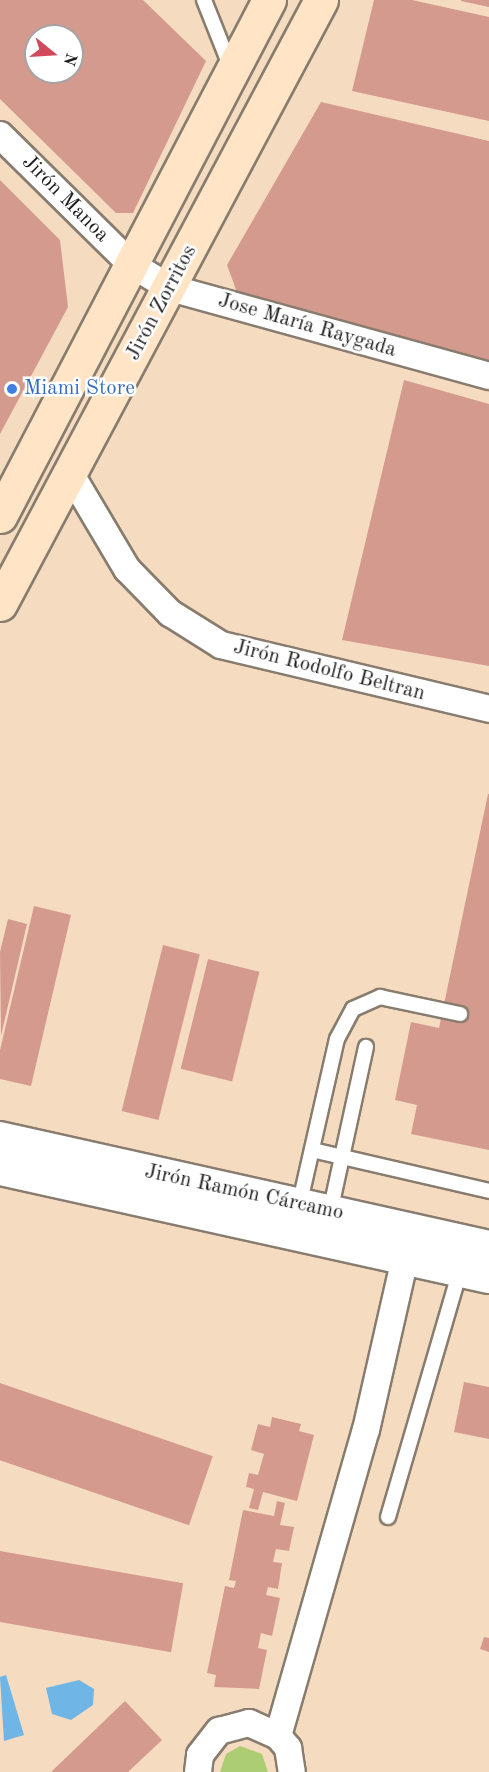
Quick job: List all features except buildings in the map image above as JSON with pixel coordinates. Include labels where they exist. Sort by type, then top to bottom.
[{"type":"main road","points":[[0,516],[269,0]]},
{"type":"main road","name":"Jirón Zorritos","points":[[0,604],[170,288],[321,0]]},
{"type":"street","name":"Jirón Manoa","points":[[0,135],[131,264]]},
{"type":"street","name":"Jose María Raygada","points":[[131,264],[170,288],[489,376]]},
{"type":"street","name":"Jirón Rodolfo Beltran","points":[[70,473],[127,569],[170,613],[221,645],[489,709]]},
{"type":"street","name":"Jirón Ramón Cárcamo","points":[[0,1138],[312,1223],[405,1259],[474,1274]]},
{"type":"street","name":"Jirón Ramón Cárcamo","points":[[0,1169],[312,1223],[489,1247]]},
{"type":"street","points":[[278,1736],[366,1430],[405,1259]]},
{"type":"street","points":[[198,1772],[208,1742],[234,1724],[249,1723],[278,1736],[288,1748],[292,1772]]},
{"type":"lane","points":[[204,0],[232,71]]},
{"type":"lane","points":[[312,1223],[312,1150],[336,1039],[353,1009],[380,997],[460,1014]]},
{"type":"lane","points":[[312,1223],[342,1157],[366,1047]]},
{"type":"lane","points":[[312,1150],[489,1191]]},
{"type":"lane","points":[[388,1517],[474,1274]]},
{"type":"green space","points":[[240,1746],[262,1754],[268,1772],[220,1772],[226,1754]]},
{"type":"water","points":[[6,1675],[24,1735],[4,1741],[0,1677]]},
{"type":"water","points":[[79,1680],[94,1689],[93,1705],[71,1720],[52,1714],[46,1688]]},
{"type":"place","name":"Miami Store","points":[[12,389]]}]
